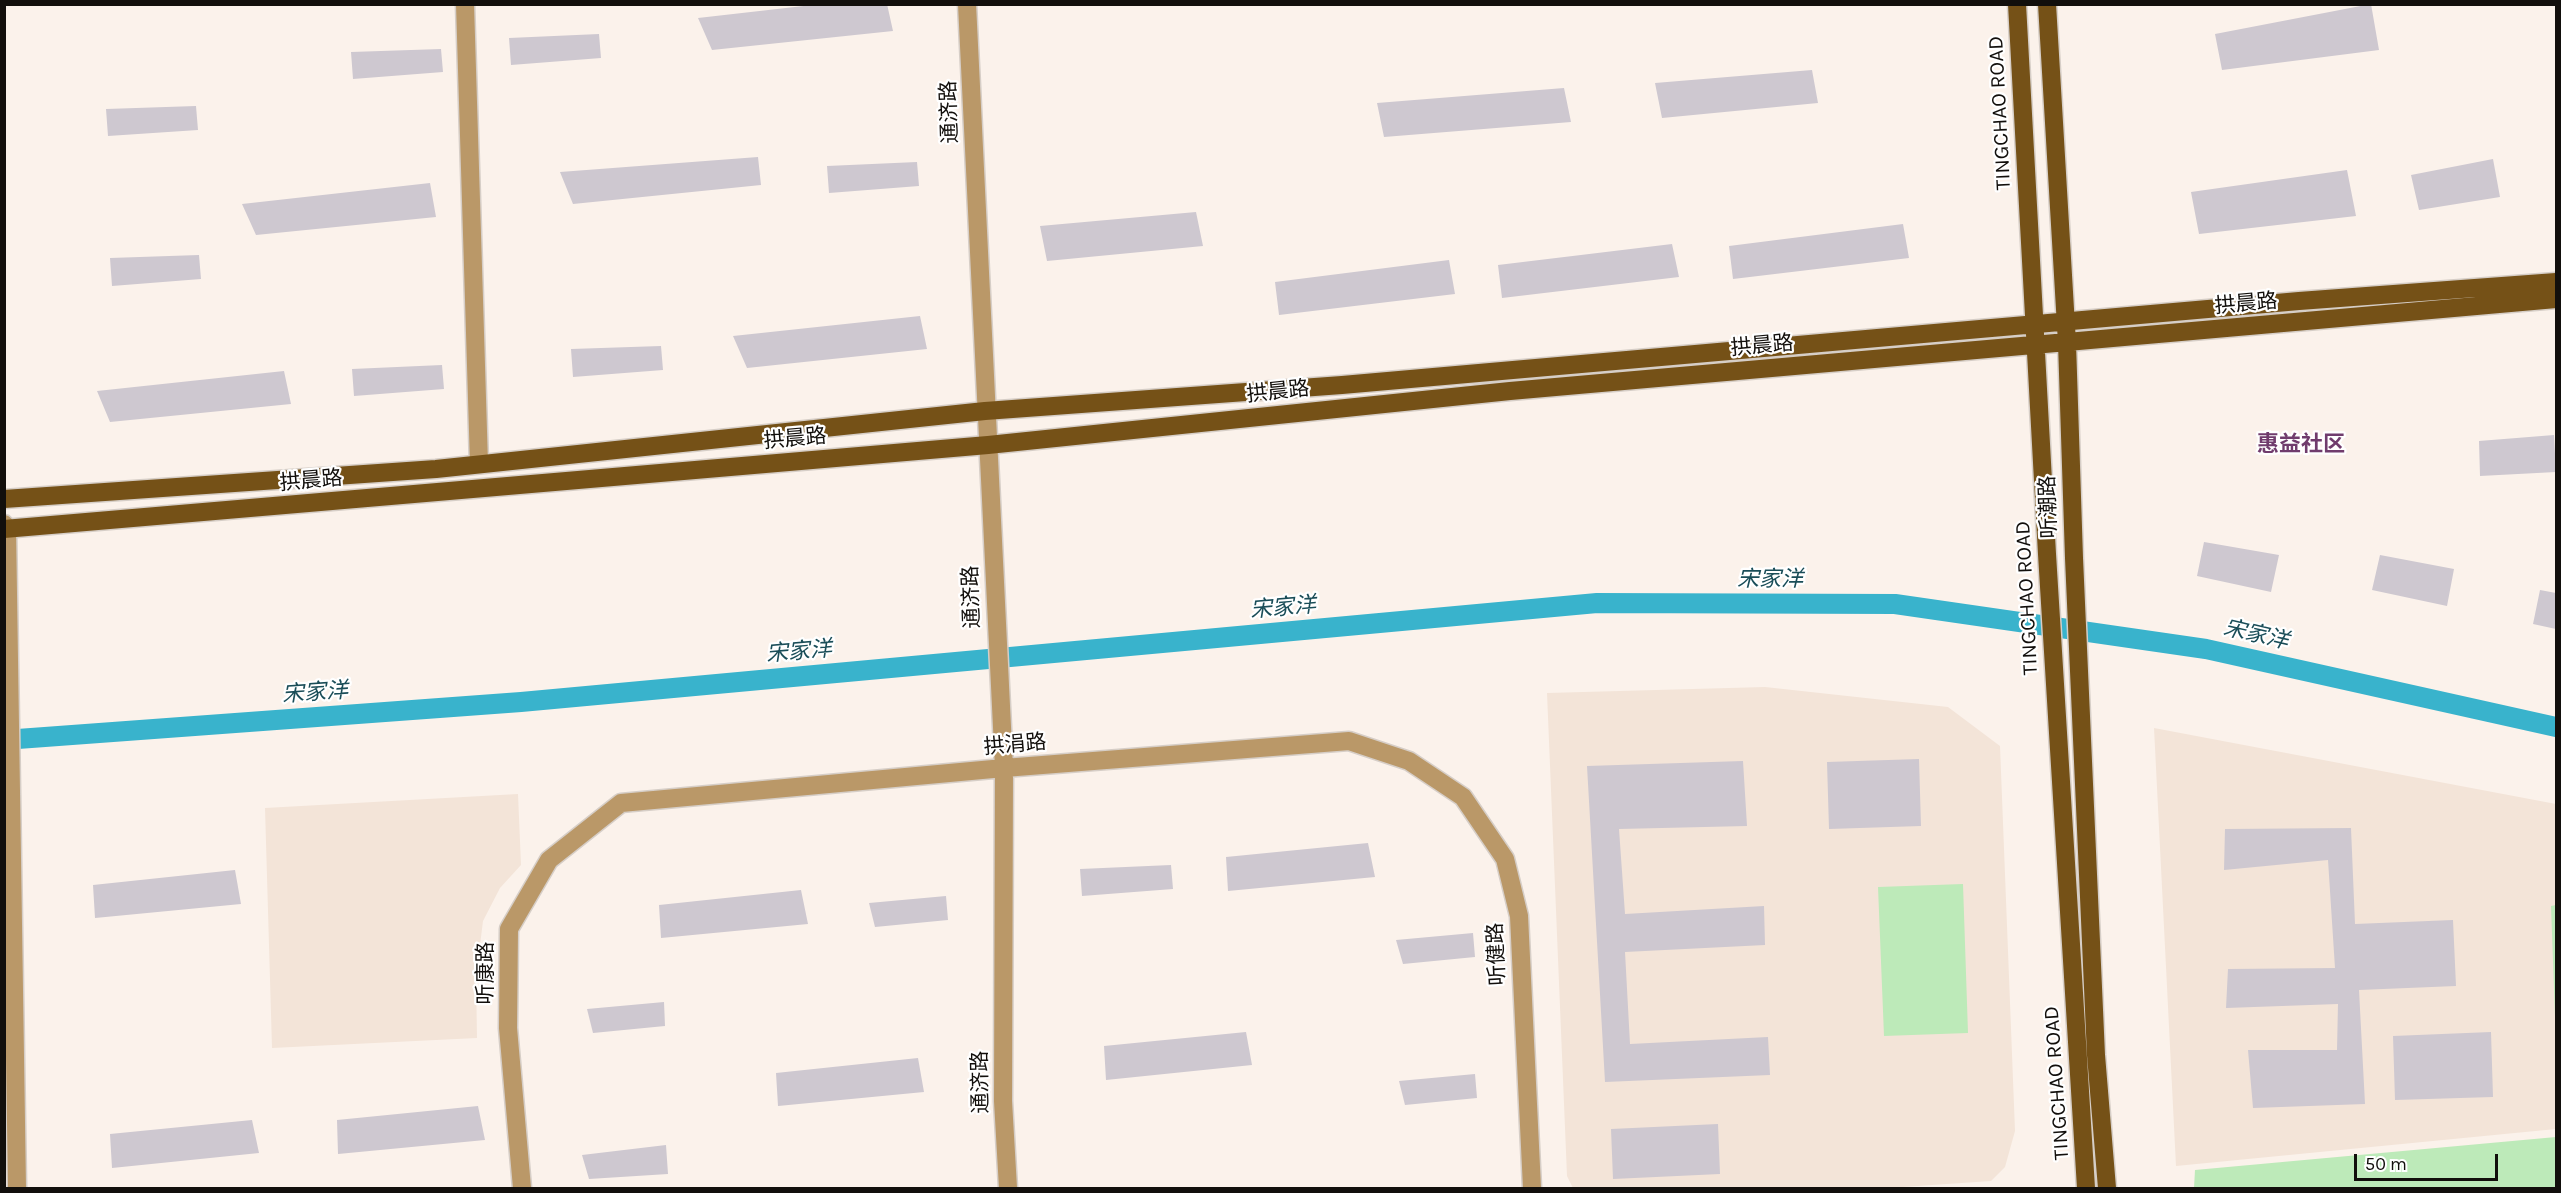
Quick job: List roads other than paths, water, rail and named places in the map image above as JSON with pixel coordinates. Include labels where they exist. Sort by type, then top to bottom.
[{"type":"main road","name":"TINGCHAO ROAD","points":[[2017,4],[2047,554],[2086,1188]]},
{"type":"main road","name":"听潮路","points":[[2047,4],[2067,343],[2096,1055],[2107,1188]]},
{"type":"main road","name":"拱晨路","points":[[4,499],[479,464],[985,411],[1342,385],[2299,301],[2556,282]]},
{"type":"main road","name":"拱晨路","points":[[5,527],[988,445],[1510,391],[2556,299]]},
{"type":"street","points":[[465,4],[479,464]]},
{"type":"street","name":"通济路","points":[[968,4],[985,411],[1004,768],[1004,1101],[1008,1188]]},
{"type":"street","points":[[5,527],[12,813],[17,1188]]},
{"type":"street","name":"拱涓路","points":[[621,803],[1004,768],[1349,741],[1409,761]]},
{"type":"street","name":"听健路","points":[[1409,761],[1463,797],[1505,859],[1519,916],[1532,1188]]},
{"type":"street","name":"听康路","points":[[522,1188],[508,1028],[509,929],[549,860],[621,803]]},
{"type":"waterway","name":"宋家洋","points":[[4,740],[521,702],[1597,603],[1895,604],[2206,649],[2556,727]]},
{"type":"district","name":"惠益社区","points":[[2301,445]]}]
